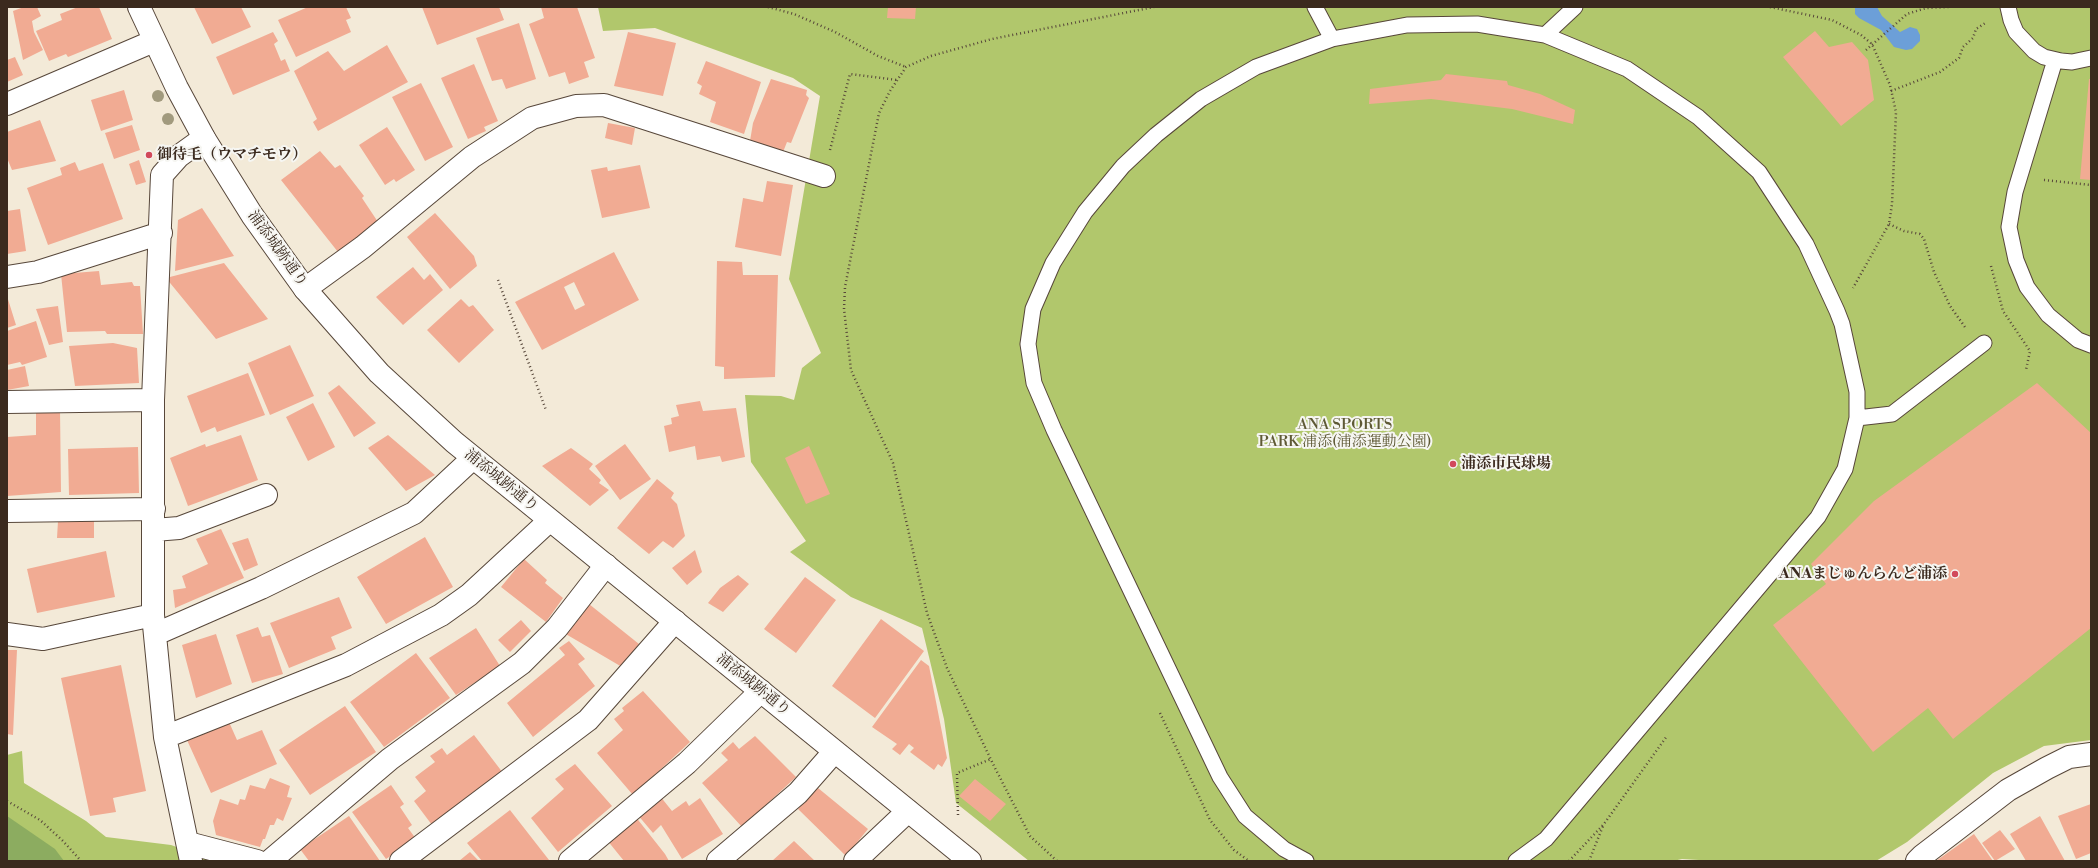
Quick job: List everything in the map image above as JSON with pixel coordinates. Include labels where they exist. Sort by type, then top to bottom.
[{"type":"street","name":"浦添城跡通り","points":[[139,7],[154,41],[204,138],[252,215],[305,289],[379,372],[473,458],[970,861]]},
{"type":"street","points":[[7,104],[154,41]]},
{"type":"street","points":[[305,289],[362,247],[476,154],[532,118],[576,106],[604,105],[824,176]]},
{"type":"street","points":[[204,138],[179,156],[162,175],[161,233],[153,400],[155,624],[165,737],[189,852],[258,861]]},
{"type":"street","points":[[7,277],[38,272],[161,233]]},
{"type":"street","points":[[7,402],[153,400]]},
{"type":"street","points":[[7,634],[43,639],[155,624],[261,588],[414,512],[473,458]]},
{"type":"street","points":[[154,530],[179,528],[266,496]]},
{"type":"street","points":[[7,511],[154,509]]},
{"type":"street","points":[[165,737],[346,665],[441,616],[470,595],[549,520]]},
{"type":"street","points":[[270,861],[390,759],[522,663],[557,628],[606,565]]},
{"type":"street","points":[[401,861],[588,720],[675,621]]},
{"type":"street","points":[[570,861],[687,763],[761,691]]},
{"type":"street","points":[[718,861],[798,793],[834,752]]},
{"type":"street","points":[[1917,861],[2008,790],[2047,768],[2069,758],[2091,754]]},
{"type":"street","points":[[855,861],[908,811]]},
{"type":"lane","points":[[1315,7],[1332,39]]},
{"type":"lane","points":[[1545,35],[1575,7]]},
{"type":"lane","points":[[2008,8],[2016,32],[2034,51],[2055,60],[2072,62],[2091,58]]},
{"type":"lane","points":[[1306,861],[1284,849],[1245,816],[1220,777],[1054,430],[1034,383],[1028,344],[1033,309],[1053,263],[1085,212],[1123,166],[1156,135],[1201,99],[1256,67],[1332,39],[1407,25],[1477,24],[1545,35],[1627,69],[1698,117],[1760,172],[1806,244],[1837,311],[1842,324],[1857,392],[1857,418],[1845,469],[1818,517],[1546,839],[1516,861]]},
{"type":"lane","points":[[2055,60],[2015,192],[2009,227],[2016,260],[2024,281],[2048,316],[2078,340],[2091,345]]},
{"type":"lane","points":[[1857,418],[1892,414],[1982,344]]},
{"type":"path","points":[[768,7],[794,14],[835,32],[878,56],[906,67]]},
{"type":"path","points":[[1058,861],[1030,836],[947,668],[927,614],[893,463],[851,370],[844,309],[845,287],[880,113],[897,80],[906,67],[931,56],[992,39],[1154,7]]},
{"type":"path","points":[[1770,7],[1832,20],[1861,35],[1872,44],[1891,90],[1896,112],[1892,204],[1889,224],[1862,274],[1837,311]]},
{"type":"path","points":[[1866,50],[1907,14],[1916,10],[1950,7]]},
{"type":"path","points":[[1891,90],[1940,72],[1959,58],[1963,47],[1973,38],[1976,29],[2008,8]]},
{"type":"path","points":[[824,176],[850,74],[897,80]]},
{"type":"path","points":[[2019,178],[2091,185]]},
{"type":"path","points":[[1889,224],[1904,231],[1920,234],[1924,239],[1934,272],[1950,306],[1982,344]]},
{"type":"path","points":[[498,280],[546,410]]},
{"type":"path","points":[[958,815],[957,773],[991,759]]},
{"type":"path","points":[[7,801],[40,820],[82,861]]},
{"type":"path","points":[[1589,861],[1604,824]]},
{"type":"green space","name":"ANA SPORTS PARK 浦添(浦添運動公園)","points":[[598,7],[2091,7],[2091,740],[2044,746],[1993,773],[1907,842],[1876,861],[1716,861],[1682,859],[1673,861],[1029,861],[956,803],[944,719],[922,628],[851,597],[790,552],[806,541],[751,462],[745,395],[781,396],[794,400],[802,368],[821,353],[789,279],[820,96],[793,78],[655,28],[603,31]]},
{"type":"green space","points":[[22,751],[24,783],[86,821],[106,837],[171,845],[216,861],[7,861],[7,755]]},
{"type":"green space","points":[[7,816],[55,849],[64,861],[7,861]]},
{"type":"water","points":[[1855,7],[1877,7],[1882,16],[1900,32],[1910,27],[1917,29],[1920,35],[1920,41],[1912,49],[1906,50],[1894,47],[1881,30],[1859,18],[1855,14]]},
{"type":"building","points":[[24,7],[37,7],[41,16],[32,21],[34,32],[43,50],[23,60],[13,11]]},
{"type":"building","points":[[78,7],[99,7],[112,39],[68,57],[66,54],[49,61],[36,31],[62,20],[60,14]]},
{"type":"building","points":[[194,7],[241,7],[251,27],[212,44]]},
{"type":"building","points":[[308,7],[346,7],[351,18],[346,20],[351,32],[296,57],[278,20]]},
{"type":"building","points":[[422,7],[499,7],[504,20],[437,45]]},
{"type":"building","points":[[541,7],[577,7],[595,58],[584,62],[589,77],[569,84],[565,72],[549,77],[529,24],[544,18]]},
{"type":"building","points":[[888,7],[916,7],[915,19],[887,18]]},
{"type":"building","points":[[519,23],[536,79],[506,89],[502,79],[492,81],[476,38]]},
{"type":"building","points":[[1815,31],[1829,47],[1852,42],[1868,60],[1874,100],[1841,126],[1783,57]]},
{"type":"building","points":[[273,32],[278,41],[274,44],[281,61],[285,59],[290,71],[233,95],[216,57]]},
{"type":"building","points":[[628,32],[676,43],[663,96],[614,86]]},
{"type":"building","points":[[387,45],[408,82],[318,131],[313,122],[317,119],[294,71],[328,51],[344,71]]},
{"type":"building","points":[[15,57],[23,75],[7,82],[7,60]]},
{"type":"building","points":[[706,61],[761,82],[744,134],[710,122],[716,102],[699,94],[702,86],[697,83]]},
{"type":"building","points":[[474,64],[498,121],[484,127],[486,131],[468,139],[441,78]]},
{"type":"building","points":[[1446,74],[1507,81],[1508,85],[1540,94],[1575,110],[1573,124],[1512,109],[1431,99],[1369,104],[1370,89],[1441,80]]},
{"type":"building","points":[[771,79],[807,90],[806,95],[809,98],[791,143],[787,142],[783,152],[750,141],[753,123]]},
{"type":"building","points":[[2089,79],[2091,79],[2091,180],[2080,179]]},
{"type":"building","points":[[421,83],[453,147],[425,161],[392,97]]},
{"type":"building","points":[[124,90],[133,120],[101,131],[91,100]]},
{"type":"building","points":[[40,120],[56,161],[12,170],[7,158],[7,132]]},
{"type":"building","points":[[608,123],[635,128],[632,145],[605,138]]},
{"type":"building","points":[[132,125],[140,150],[114,159],[105,133]]},
{"type":"building","points":[[387,127],[415,170],[396,182],[394,179],[385,185],[359,145]]},
{"type":"building","points":[[320,151],[335,168],[340,165],[364,196],[362,198],[378,222],[338,252],[281,180]]},
{"type":"building","points":[[139,160],[146,182],[136,185],[129,164]]},
{"type":"building","points":[[75,162],[79,171],[103,163],[123,219],[48,245],[27,188],[62,175],[60,168]]},
{"type":"building","points":[[640,165],[650,208],[602,218],[591,170],[607,167],[608,171]]},
{"type":"building","points":[[767,181],[793,185],[781,256],[735,247],[743,198],[763,202]]},
{"type":"building","points":[[202,208],[234,256],[175,271],[178,220]]},
{"type":"building","points":[[20,209],[26,251],[7,254],[7,211]]},
{"type":"building","points":[[435,213],[474,256],[477,266],[450,289],[407,237]]},
{"type":"building","points":[[614,252],[639,300],[542,350],[515,302]],"holes":[[[574,282],[585,305],[575,310],[564,287]]]},
{"type":"building","points":[[717,261],[742,262],[743,275],[778,275],[775,377],[724,379],[724,367],[715,366]]},
{"type":"building","points":[[224,263],[268,319],[216,339],[166,278]]},
{"type":"building","points":[[413,267],[424,280],[430,274],[443,290],[403,325],[376,297]]},
{"type":"building","points":[[99,271],[101,285],[132,282],[134,286],[140,286],[143,334],[107,334],[105,331],[67,332],[61,274]]},
{"type":"building","points":[[7,296],[16,325],[7,328]]},
{"type":"building","points":[[461,299],[469,307],[473,305],[494,330],[459,363],[427,330]]},
{"type":"building","points":[[58,306],[63,342],[49,345],[36,309]]},
{"type":"building","points":[[36,321],[47,357],[22,365],[20,362],[7,365],[7,331]]},
{"type":"building","points":[[113,343],[137,348],[139,383],[75,386],[69,346]]},
{"type":"building","points":[[290,345],[314,396],[270,415],[248,363]]},
{"type":"building","points":[[25,366],[29,386],[7,390],[7,370]]},
{"type":"building","points":[[248,373],[265,415],[217,432],[215,427],[201,433],[187,396]]},
{"type":"building","name":"ANAまじゅんらんど浦添","points":[[2037,383],[2091,433],[2091,628],[1953,739],[1928,708],[1873,752],[1773,625],[1826,584],[1811,564],[1874,501]]},
{"type":"building","points":[[339,385],[376,423],[354,437],[328,393]]},
{"type":"building","points":[[700,401],[703,411],[736,408],[745,457],[722,462],[720,456],[697,460],[695,446],[669,452],[664,426],[672,424],[671,418],[679,416],[676,405]]},
{"type":"building","points":[[313,403],[335,447],[308,461],[286,417]]},
{"type":"building","points":[[60,409],[61,492],[7,496],[7,437],[36,435],[36,410]]},
{"type":"building","points":[[241,435],[258,480],[188,506],[170,458],[205,444],[206,447]]},
{"type":"building","points":[[388,435],[435,475],[406,491],[368,448]]},
{"type":"building","points":[[625,444],[651,479],[620,500],[595,466]]},
{"type":"building","points":[[809,446],[830,494],[806,504],[785,458]]},
{"type":"building","points":[[138,447],[139,493],[69,495],[68,449]]},
{"type":"building","points":[[571,448],[593,464],[589,469],[601,480],[599,483],[609,490],[590,506],[542,466]]},
{"type":"building","points":[[657,479],[674,493],[671,498],[677,504],[685,536],[673,548],[663,541],[649,554],[617,528]]},
{"type":"building","points":[[94,519],[94,538],[57,538],[58,521]]},
{"type":"building","points":[[221,529],[244,578],[175,608],[173,590],[186,588],[182,576],[208,564],[196,539]]},
{"type":"building","points":[[425,537],[453,587],[386,624],[357,577]]},
{"type":"building","points":[[248,538],[258,565],[244,571],[232,543]]},
{"type":"building","points":[[695,550],[702,572],[687,585],[672,568]]},
{"type":"building","points":[[106,551],[115,597],[37,613],[27,569]]},
{"type":"building","points":[[524,559],[547,580],[545,583],[563,598],[546,622],[501,587]]},
{"type":"building","points":[[738,575],[749,584],[723,612],[708,603],[720,588]]},
{"type":"building","points":[[805,577],[836,600],[796,653],[764,629]]},
{"type":"building","points":[[339,597],[352,628],[331,637],[336,649],[289,668],[270,623]]},
{"type":"building","points":[[589,604],[639,644],[622,667],[564,633]]},
{"type":"building","points":[[881,619],[924,651],[875,718],[832,686]]},
{"type":"building","points":[[521,620],[531,631],[510,652],[498,640]]},
{"type":"building","points":[[258,627],[262,637],[270,635],[283,674],[252,683],[236,635]]},
{"type":"building","points":[[476,628],[500,666],[456,695],[429,658]]},
{"type":"building","points":[[216,634],[232,684],[196,698],[182,645]]},
{"type":"building","points":[[569,641],[585,659],[578,664],[595,686],[533,737],[507,703],[565,655],[559,648]]},
{"type":"building","points":[[7,650],[17,650],[13,735],[7,734]]},
{"type":"building","points":[[416,653],[450,698],[384,747],[350,702]]},
{"type":"building","points":[[921,660],[929,666],[947,758],[942,767],[938,764],[934,770],[910,752],[914,748],[909,744],[900,755],[892,749],[897,744],[872,727]]},
{"type":"building","points":[[121,665],[146,791],[113,798],[116,812],[90,816],[61,678]]},
{"type":"building","points":[[643,691],[690,742],[633,795],[597,753],[623,730],[614,719],[624,711],[622,708]]},
{"type":"building","points":[[345,706],[376,752],[310,795],[279,750]]},
{"type":"building","points":[[229,722],[237,740],[262,730],[277,764],[211,793],[187,740]]},
{"type":"building","points":[[474,735],[503,773],[432,825],[414,801],[426,791],[415,777],[435,762],[430,756],[442,748],[447,755]]},
{"type":"building","points":[[755,736],[796,777],[742,827],[702,783],[728,760],[721,753],[733,742],[739,749]]},
{"type":"building","points":[[575,764],[612,806],[558,852],[531,818],[564,789],[555,779]]},
{"type":"building","points":[[270,778],[290,786],[287,797],[292,798],[283,821],[277,818],[274,825],[270,825],[265,839],[263,839],[260,847],[216,835],[213,821],[220,799],[238,805],[240,799],[245,800],[250,785],[265,789]]},
{"type":"building","points":[[975,779],[1006,804],[990,821],[959,796]]},
{"type":"building","points":[[391,785],[404,804],[400,807],[412,825],[408,828],[416,839],[386,859],[352,812]]},
{"type":"building","points":[[818,788],[868,829],[846,856],[798,809]]},
{"type":"building","points":[[660,796],[672,811],[686,801],[689,806],[700,798],[723,834],[682,859],[661,825],[653,833],[637,814]]},
{"type":"building","points":[[2091,804],[2091,853],[2076,859],[2058,816]]},
{"type":"building","points":[[510,810],[549,860],[548,861],[482,861],[467,843]]},
{"type":"building","points":[[349,816],[380,861],[309,861],[300,849]]},
{"type":"building","points":[[635,816],[669,861],[624,861],[607,840]]},
{"type":"building","points":[[2040,816],[2065,861],[2026,861],[2010,834]]},
{"type":"building","points":[[2000,830],[2015,849],[1995,861],[1982,843]]},
{"type":"building","points":[[1974,834],[1993,861],[1936,861]]},
{"type":"building","points":[[794,841],[815,861],[772,861]]},
{"type":"building","points":[[470,852],[479,861],[459,861]]},
{"type":"place","name":"御待毛（ウマチモウ）","points":[[149,155]]},
{"type":"place","name":"浦添市民球場","points":[[1453,464]]},
{"type":"place","name":"ANAまじゅんらんど浦添","points":[[1955,574]]}]
